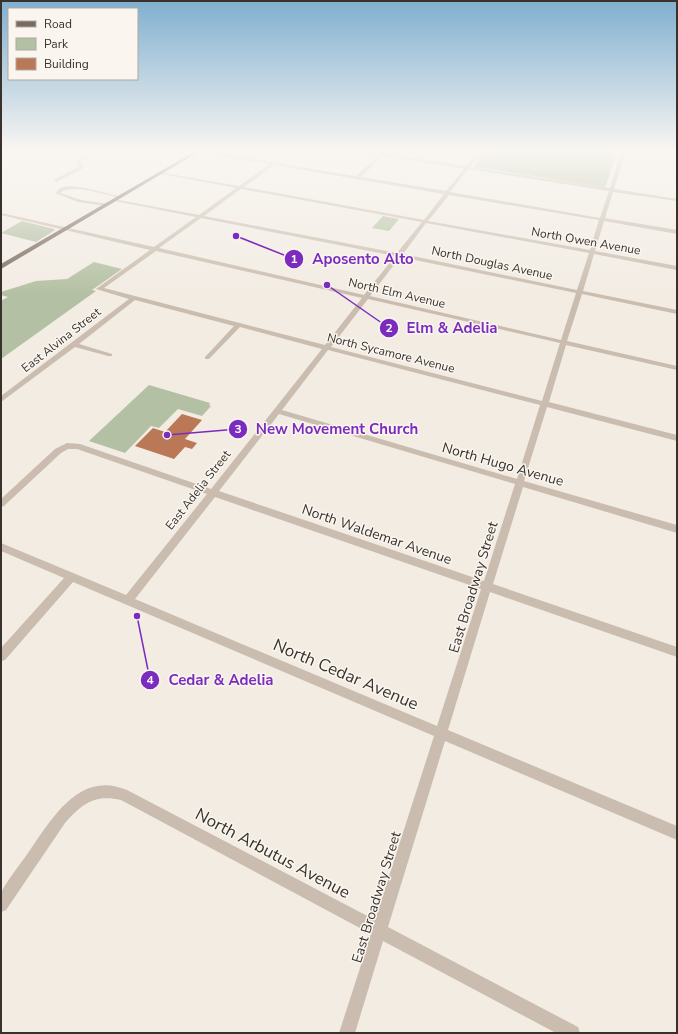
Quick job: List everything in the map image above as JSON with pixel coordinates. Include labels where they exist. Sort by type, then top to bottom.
[{"type":"main road","points":[[1,267],[118,198]]},
{"type":"street","points":[[71,198],[106,205]]},
{"type":"street","name":"East Alvina Street","points":[[99,289],[225,198]]},
{"type":"street","name":"North Owen Avenue","points":[[296,198],[677,268]]},
{"type":"street","name":"East Adelia Street","points":[[128,601],[443,198]]},
{"type":"street","points":[[478,198],[677,232]]},
{"type":"street","name":"East Broadway Street","points":[[347,1033],[442,734],[608,198]]},
{"type":"street","points":[[665,198],[677,200]]},
{"type":"street","name":"North Douglas Avenue","points":[[115,200],[399,255],[677,312]]},
{"type":"street","name":"North Elm Avenue","points":[[1,214],[677,368]]},
{"type":"street","name":"North Sycamore Avenue","points":[[99,289],[677,438]]},
{"type":"street","name":"East Alvina Street","points":[[1,400],[134,298]]},
{"type":"street","points":[[207,358],[239,325]]},
{"type":"street","points":[[74,344],[110,355]]},
{"type":"street","name":"North Hugo Avenue","points":[[276,411],[677,529]]},
{"type":"street","name":"North Waldemar Avenue","points":[[1,504],[58,451],[66,446],[76,446],[677,652]]},
{"type":"street","name":"North Cedar Avenue","points":[[1,547],[677,833]]},
{"type":"street","points":[[1,656],[71,577]]},
{"type":"street","name":"North Arbutus Avenue","points":[[1,906],[60,818],[81,798],[104,790],[123,794],[572,1033]]},
{"type":"green space","points":[[383,216],[399,219],[389,231],[372,228]]},
{"type":"green space","points":[[22,221],[55,230],[36,242],[1,233]]},
{"type":"green space","points":[[94,262],[122,269],[92,290],[96,291],[1,359],[1,301],[8,297],[1,295],[1,292],[36,281],[67,279]]},
{"type":"green space","points":[[149,385],[210,403],[209,405],[211,406],[202,416],[178,409],[159,428],[151,426],[125,453],[89,441]]},
{"type":"building","points":[[182,414],[202,420],[185,439],[197,443],[192,449],[185,447],[174,459],[135,446],[153,428],[165,432]]},
{"type":"place","name":"Aposento Alto","points":[[236,236]]},
{"type":"place","name":"Elm & Adelia","points":[[327,285]]},
{"type":"place","name":"New Movement Church","points":[[167,435]]},
{"type":"place","name":"Cedar & Adelia","points":[[137,616]]}]
